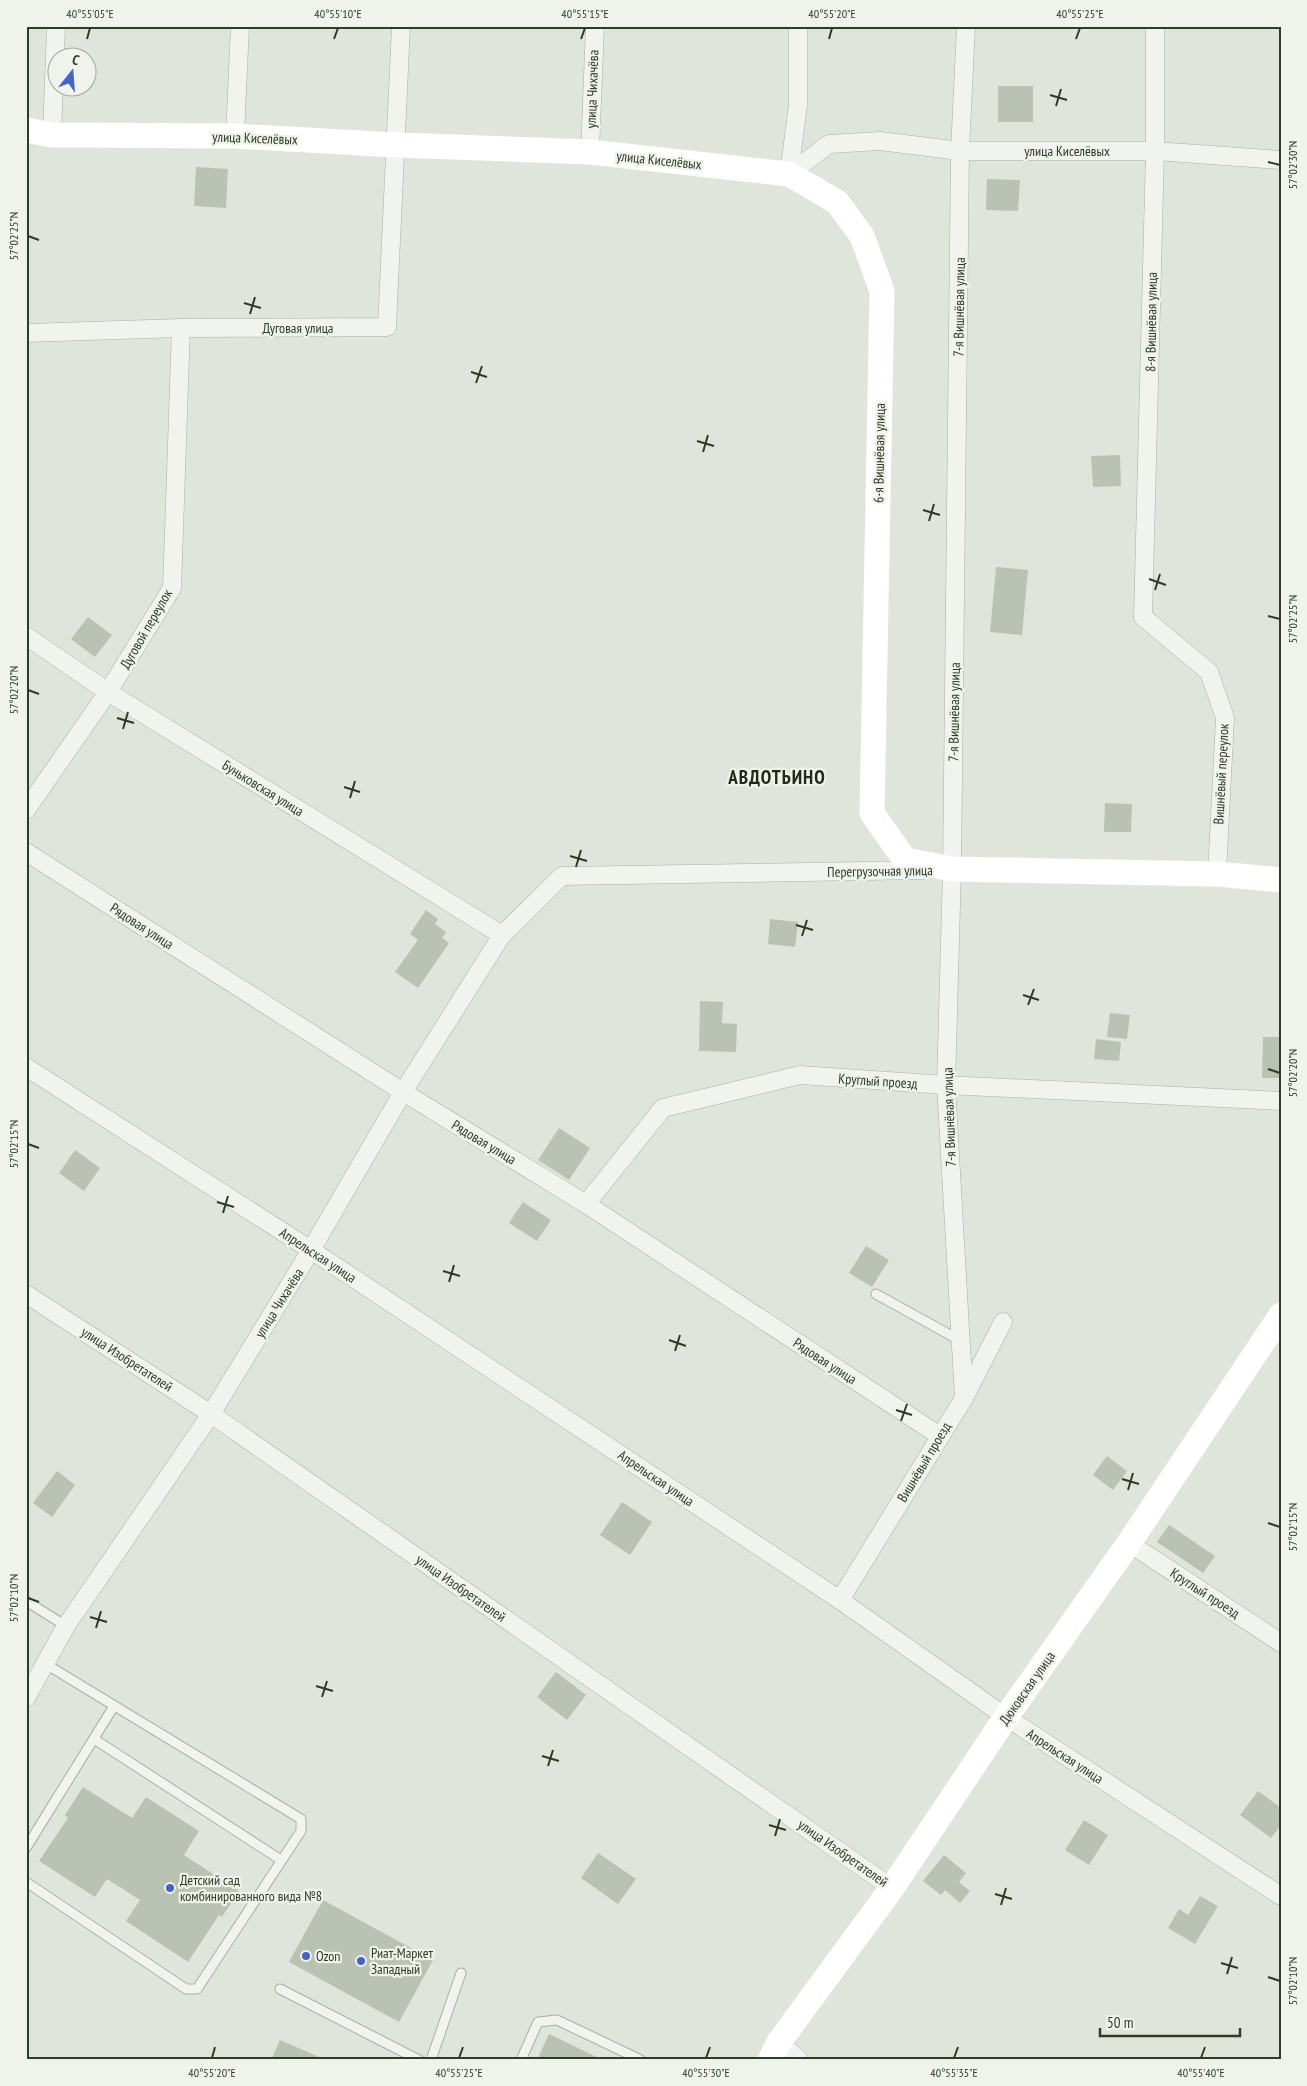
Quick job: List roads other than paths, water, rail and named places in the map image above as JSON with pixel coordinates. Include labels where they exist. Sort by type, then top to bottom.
[{"type":"street","points":[[52,135],[56,26]]},
{"type":"street","points":[[235,136],[240,26]]},
{"type":"street","points":[[396,145],[401,26]]},
{"type":"street","name":"улица Чихачёва","points":[[590,152],[595,26]]},
{"type":"street","points":[[789,174],[798,105],[798,26]]},
{"type":"street","name":"7-я Вишнёвая улица","points":[[964,1398],[946,1085],[952,869],[960,151],[966,26]]},
{"type":"street","name":"8-я Вишнёвая улица","points":[[1143,617],[1155,151],[1155,26]]},
{"type":"street","name":"улица Киселёвых","points":[[26,130],[52,135],[235,136],[396,145],[590,152],[789,174],[829,144],[880,141],[960,151],[1155,151],[1281,160]]},
{"type":"street","name":"Дуговая улица","points":[[26,333],[181,328],[387,327],[396,145]]},
{"type":"street","name":"6-я Вишнёвая улица","points":[[789,174],[837,202],[862,236],[882,291],[872,813],[905,860],[952,869]]},
{"type":"street","name":"Дуговой переулок","points":[[26,810],[108,692],[172,588],[181,328]]},
{"type":"street","name":"Вишнёвый переулок","points":[[1143,617],[1209,672],[1225,718],[1216,874]]},
{"type":"street","name":"Буньковская улица","points":[[26,636],[108,692],[502,935]]},
{"type":"street","name":"Рядовая улица","points":[[26,852],[403,1092],[586,1204],[940,1436]]},
{"type":"street","name":"Перегрузочная улица","points":[[502,935],[562,876],[952,869],[1216,874],[1281,880]]},
{"type":"street","name":"улица Чихачёва","points":[[26,1698],[66,1626],[211,1414],[312,1250],[403,1092],[502,935]]},
{"type":"street","name":"Апрельская улица","points":[[26,1067],[312,1250],[840,1600],[1006,1717],[1281,1896]]},
{"type":"street","name":"Круглый проезд","points":[[586,1204],[662,1108],[800,1075],[946,1085],[1281,1101]]},
{"type":"street","name":"улица Изобретателей","points":[[26,1294],[211,1414],[892,1888]]},
{"type":"street","name":"Дюковская улица","points":[[775,2051],[892,1888],[1006,1717],[1129,1543],[1281,1315]]},
{"type":"street","name":"Вишнёвый проезд","points":[[840,1600],[964,1398],[1003,1322]]},
{"type":"street","name":"Круглый проезд","points":[[1129,1543],[1281,1643]]},
{"type":"street","points":[[775,2051],[799,2060]]},
{"type":"lane","points":[[876,1294],[961,1342]]},
{"type":"lane","points":[[26,1601],[66,1626]]},
{"type":"lane","points":[[26,1882],[186,1989],[197,1989],[300,1831],[301,1819],[44,1663]]},
{"type":"lane","points":[[26,1848],[114,1706]]},
{"type":"lane","points":[[94,1739],[282,1860]]},
{"type":"lane","points":[[431,2060],[461,1973]]},
{"type":"lane","points":[[280,1989],[419,2060]]},
{"type":"lane","points":[[521,2060],[538,2022],[557,2020],[641,2060]]},
{"type":"place","name":"Детский сад комбинированного вида №8","points":[[170,1888]]},
{"type":"place","name":"Ozon","points":[[306,1956]]},
{"type":"place","name":"Риат-Маркет Западный","points":[[361,1961]]},
{"type":"district","name":"АВДОТЬИНО","points":[[777,777]]}]
